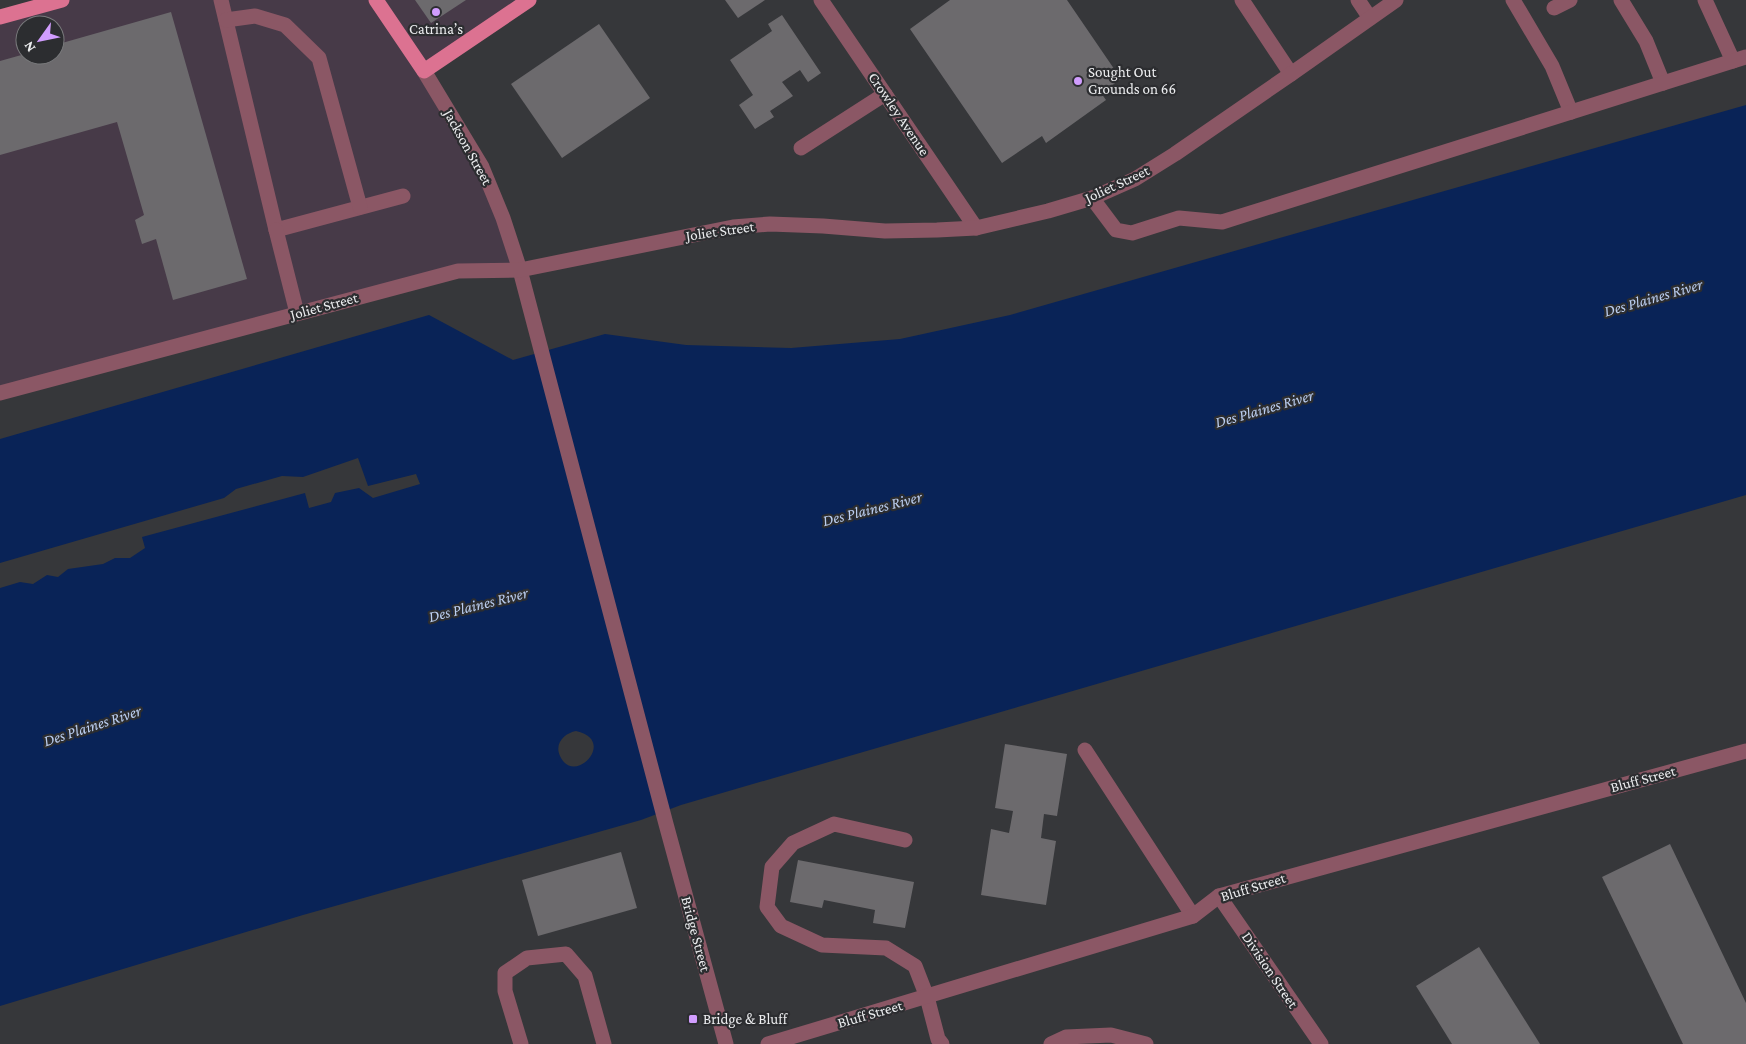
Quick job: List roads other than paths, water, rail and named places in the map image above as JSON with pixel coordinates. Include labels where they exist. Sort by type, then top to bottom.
[{"type":"main road","points":[[0,17],[62,0]]},
{"type":"main road","name":"Jackson Street","points":[[376,0],[424,72]]},
{"type":"main road","points":[[424,72],[529,0]]},
{"type":"street","points":[[221,0],[276,230],[298,312]]},
{"type":"street","name":"Crowley Avenue","points":[[822,0],[976,228]]},
{"type":"street","points":[[1242,0],[1292,74]]},
{"type":"street","points":[[1358,0],[1370,18]]},
{"type":"street","name":"Joliet Street","points":[[0,393],[298,312],[458,271],[520,270],[733,227],[770,224],[885,231],[976,228],[1048,211],[1092,198],[1143,174],[1292,74],[1396,0]]},
{"type":"street","points":[[1513,0],[1552,66],[1571,112]]},
{"type":"street","points":[[1554,8],[1570,0]]},
{"type":"street","points":[[1621,0],[1646,41],[1663,83]]},
{"type":"street","points":[[1092,198],[1116,230],[1132,233],[1178,218],[1222,222],[1740,59],[1705,0]]},
{"type":"street","points":[[226,20],[255,16],[285,25],[319,58],[360,207]]},
{"type":"street","name":"Jackson Street","points":[[424,72],[482,167],[503,218],[520,270],[537,337]]},
{"type":"street","points":[[801,148],[885,94]]},
{"type":"street","points":[[276,230],[403,196]]},
{"type":"street","name":"Bridge Street","points":[[537,337],[726,1044]]},
{"type":"street","points":[[1085,750],[1193,916]]},
{"type":"street","name":"Bluff Street","points":[[768,1044],[810,1038],[927,997],[1193,916],[1219,896],[1746,751]]},
{"type":"street","points":[[905,840],[834,824],[793,843],[772,867],[767,907],[781,926],[822,945],[886,948],[915,966],[927,997],[938,1039],[942,1044]]},
{"type":"street","name":"Division Street","points":[[1219,896],[1321,1044]]},
{"type":"street","points":[[521,1044],[505,990],[505,973],[527,958],[566,954],[585,976],[604,1044]]},
{"type":"street","points":[[1051,1044],[1066,1037],[1111,1035],[1146,1044]]},
{"type":"water","name":"Des Plaines River","points":[[1746,105],[1746,495],[681,805],[641,820],[303,915],[0,1006],[0,588],[20,582],[33,584],[47,575],[58,577],[68,569],[103,564],[115,558],[130,558],[145,548],[142,537],[305,493],[309,508],[331,502],[335,493],[359,488],[373,498],[420,484],[416,474],[368,486],[358,458],[303,477],[282,476],[236,489],[224,498],[0,563],[0,439],[429,315],[513,360],[605,334],[686,345],[791,348],[900,339],[1010,315]],"holes":[[[576,731],[588,736],[593,743],[593,751],[589,759],[582,764],[574,766],[566,764],[560,756],[558,747],[562,739]]]},
{"type":"place","name":"Catrina’s","points":[[436,12]]},
{"type":"place","name":"Sought Out Grounds on 66","points":[[1078,81]]},
{"type":"place","name":"Bridge & Bluff","points":[[693,1019]]}]
